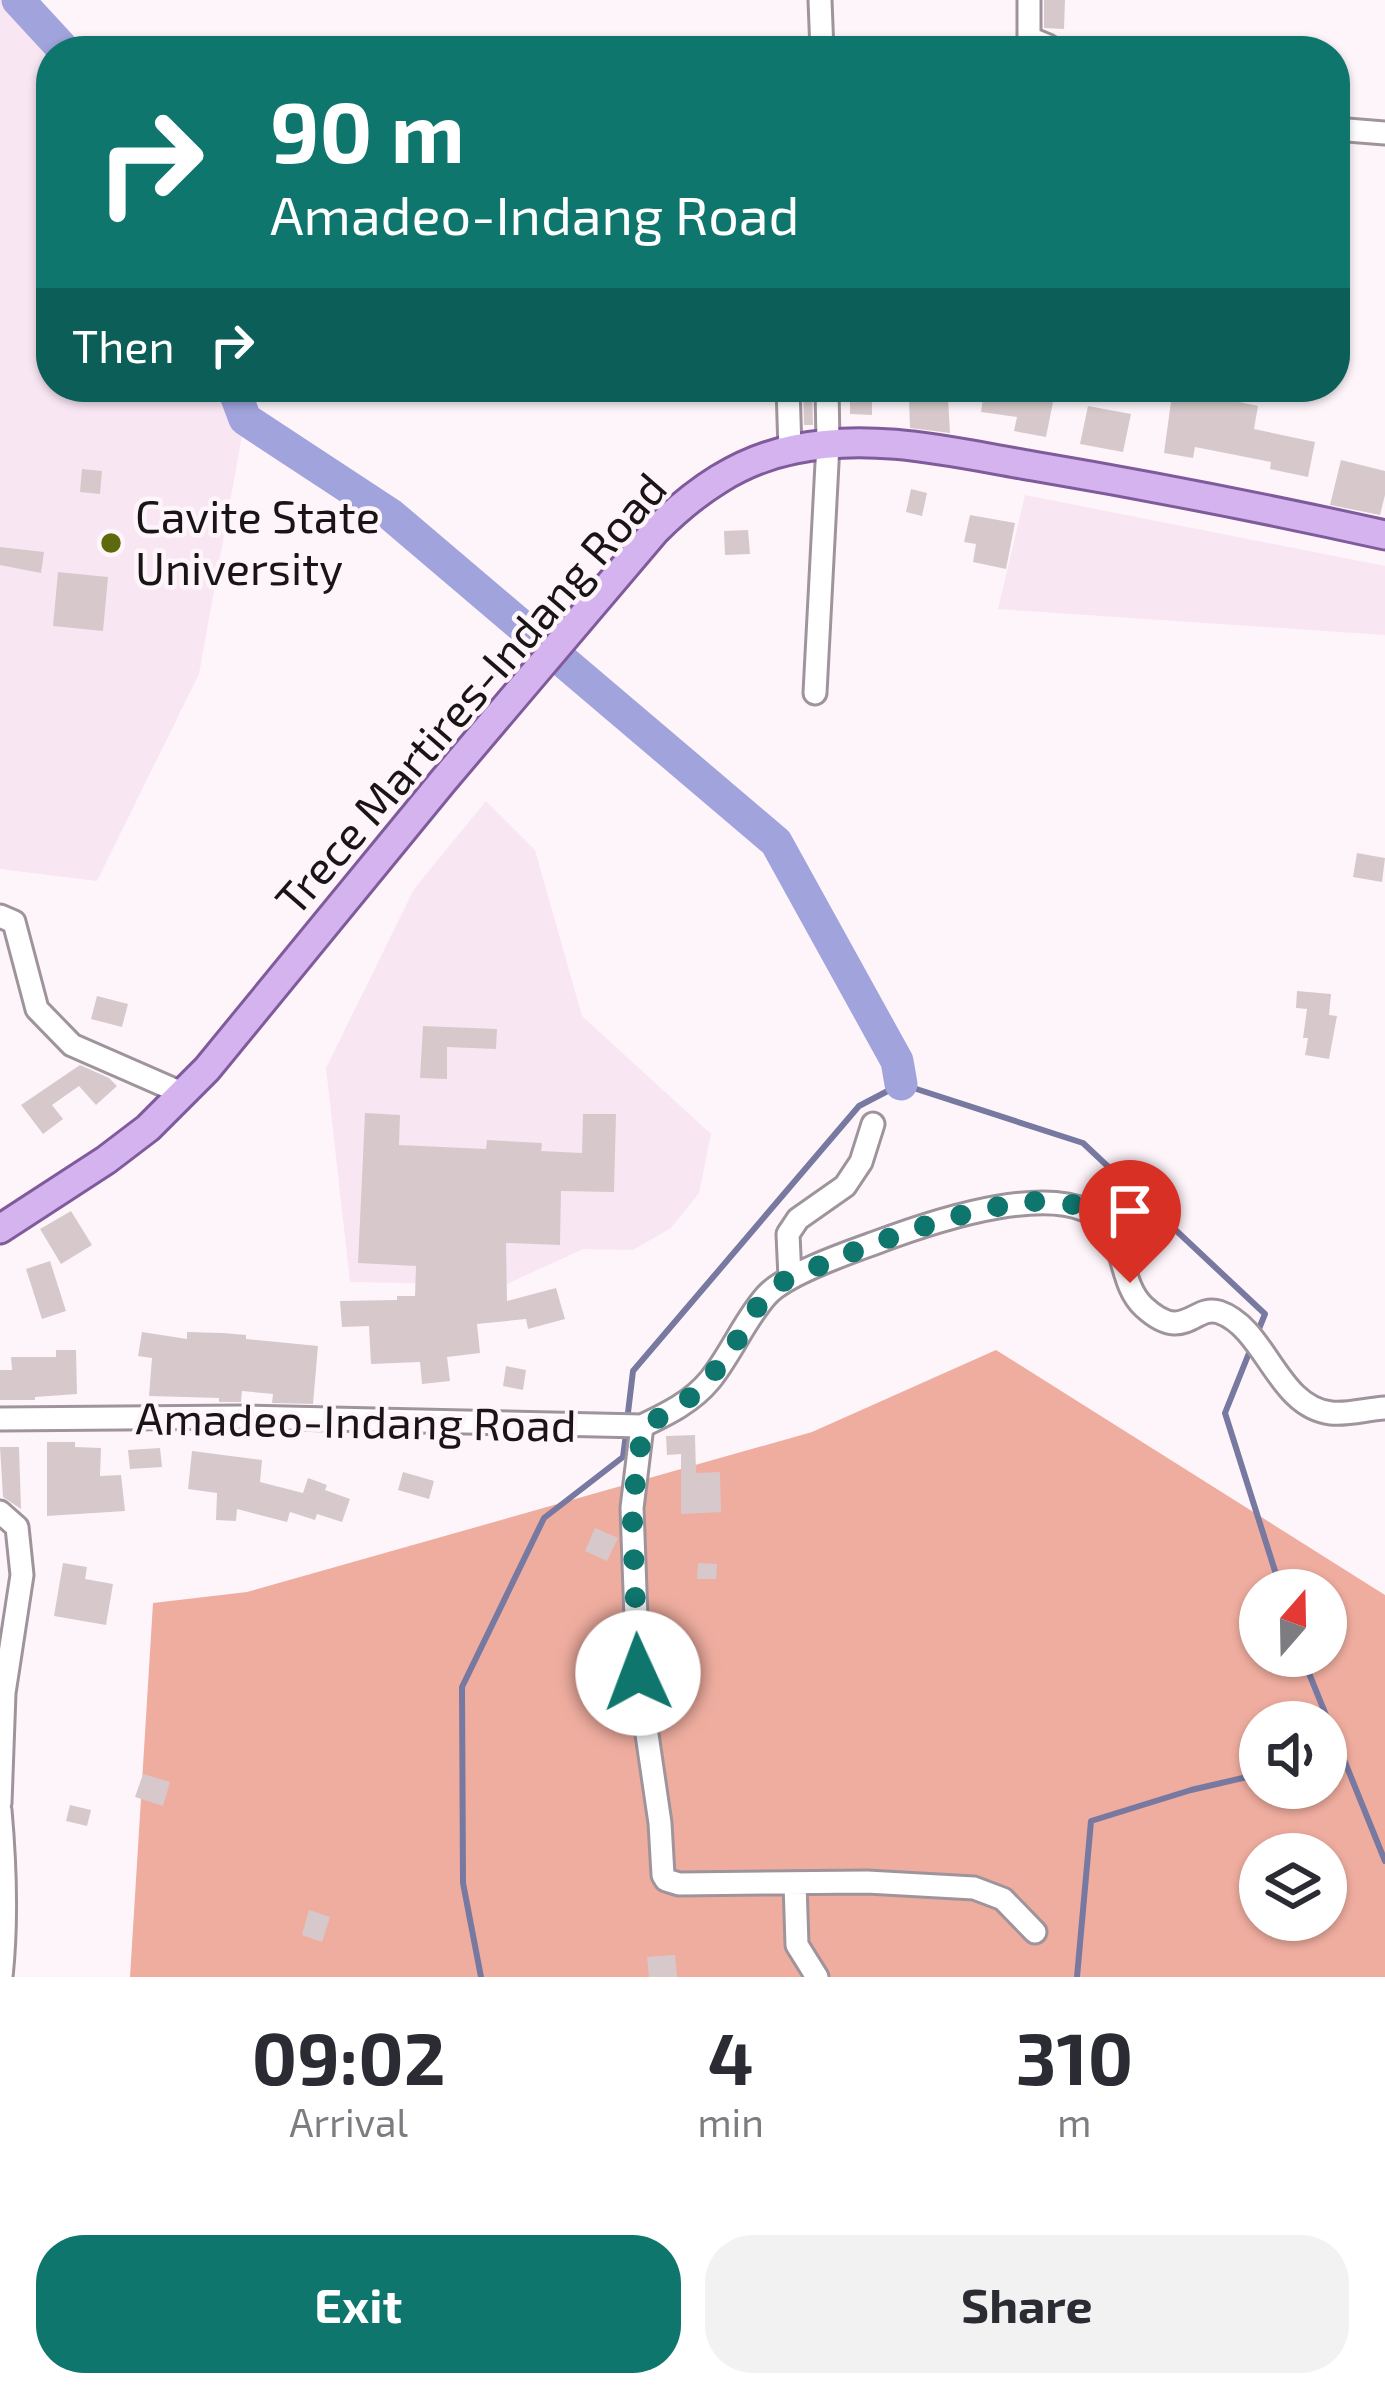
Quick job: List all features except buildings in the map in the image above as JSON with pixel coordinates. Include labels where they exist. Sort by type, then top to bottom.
[{"type":"main road","name":"Trece Martires-Indang Road","points":[[0,1229],[106,1160],[184,1094],[655,531],[723,476],[790,450],[880,444],[983,458],[1385,535]]},
{"type":"street","points":[[820,0],[821,36]]},
{"type":"street","points":[[1029,0],[1029,36]]},
{"type":"street","points":[[1350,130],[1385,133]]},
{"type":"street","points":[[788,402],[790,450]]},
{"type":"street","points":[[815,693],[827,402]]},
{"type":"street","points":[[0,916],[14,922],[37,1010],[72,1046],[184,1094]]},
{"type":"street","points":[[790,1278],[788,1234],[798,1219],[845,1186],[861,1162],[873,1124]]},
{"type":"street","name":"Amadeo-Indang Road","points":[[0,1419],[243,1418],[639,1426],[675,1410],[708,1382],[767,1294],[790,1278],[939,1222],[1045,1201],[1093,1212],[1111,1231],[1135,1298],[1154,1315],[1173,1324],[1208,1311],[1220,1312],[1239,1325],[1294,1396],[1319,1411],[1339,1414],[1385,1408]]},
{"type":"street","points":[[639,1426],[632,1508],[638,1673],[665,1880],[679,1884],[867,1882],[974,1888],[1003,1899],[1035,1932]]},
{"type":"street","points":[[0,1512],[17,1527],[22,1575],[8,1612],[0,1806],[6,1903],[1,1977]]},
{"type":"street","points":[[795,1883],[797,1946],[817,1977]]},
{"type":"shaded area","name":"Cavite State University","points":[[0,0],[18,0],[51,36],[36,36],[36,402],[239,402],[245,419],[199,674],[97,881],[0,869]]},
{"type":"shaded area","points":[[1025,495],[1385,566],[1385,635],[998,609]]},
{"type":"shaded area","points":[[486,801],[535,850],[582,1016],[711,1134],[699,1193],[671,1228],[633,1250],[583,1249],[505,1285],[350,1282],[326,1068],[414,889]]},
{"type":"shaded area","points":[[996,1350],[1344,1569],[1239,1569],[1239,1677],[1347,1677],[1347,1571],[1385,1595],[1385,1977],[130,1977],[153,1603],[247,1592],[812,1432]]},
{"type":"waterway","points":[[18,0],[51,36]]},
{"type":"waterway","points":[[239,402],[245,419],[391,515],[776,842],[897,1061],[901,1084]]},
{"type":"waterway","points":[[627,1421],[633,1371],[859,1106],[901,1084],[1083,1143],[1265,1314],[1256,1336]]},
{"type":"waterway","points":[[1251,1348],[1225,1413],[1274,1569]]},
{"type":"waterway","points":[[481,1977],[463,1883],[462,1687],[544,1518],[623,1457],[626,1434]]},
{"type":"waterway","points":[[1311,1677],[1385,1861]]},
{"type":"waterway","points":[[1077,1977],[1091,1821],[1239,1779]]},
{"type":"place","name":"Cavite State University","points":[[111,543]]},
{"type":"route","points":[[638,1673],[632,1508],[643,1426],[675,1410],[708,1382],[767,1294],[790,1278],[871,1244],[939,1222],[1045,1201],[1093,1212],[1111,1231],[1130,1283]]}]
